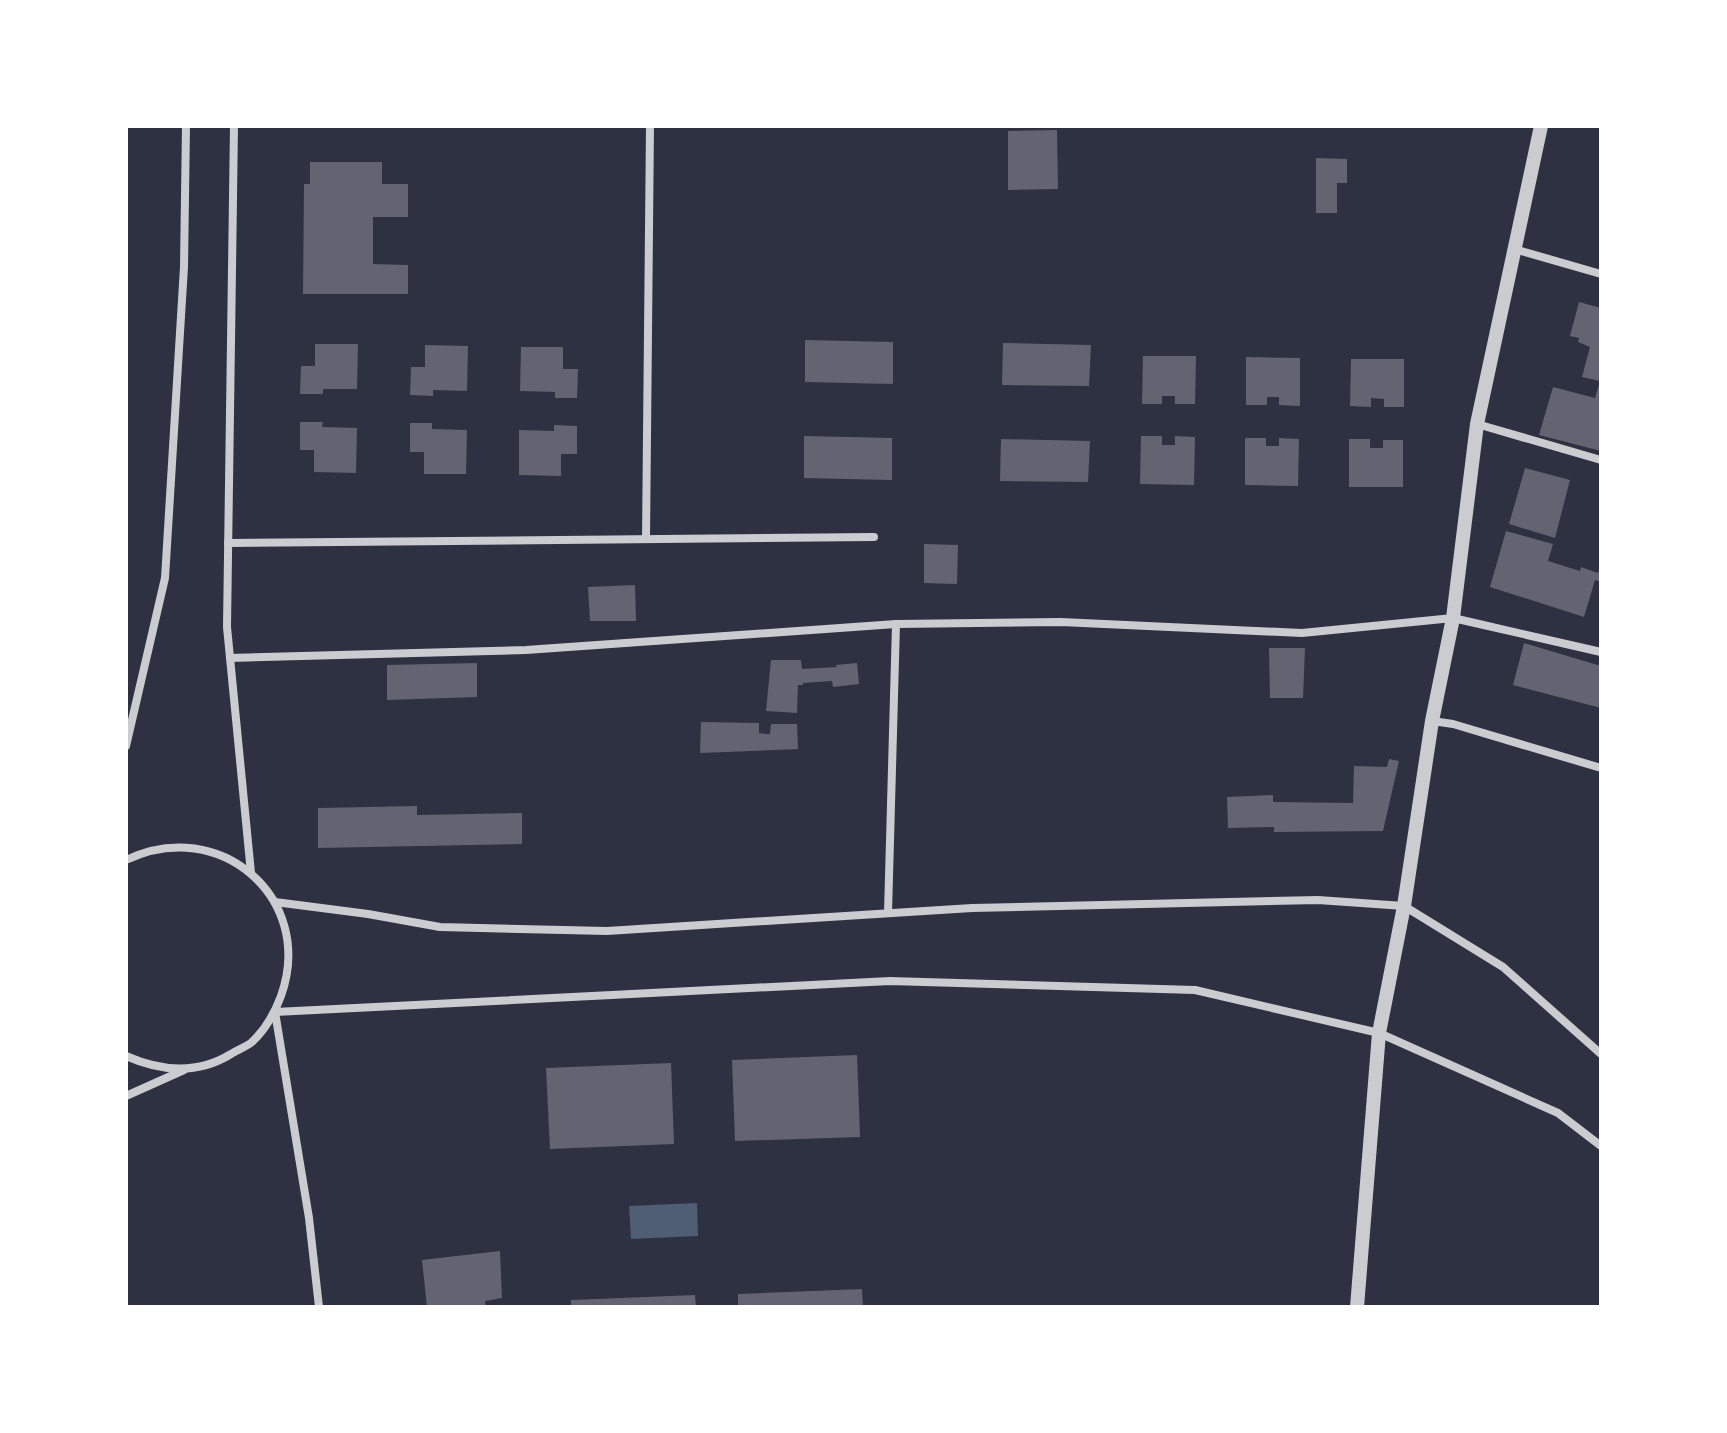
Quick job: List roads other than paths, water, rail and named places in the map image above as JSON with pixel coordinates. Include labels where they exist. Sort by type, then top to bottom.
[{"type":"street","points":[[126,746],[165,578],[184,267],[186,126]]},
{"type":"street","points":[[234,126],[227,627],[251,873]]},
{"type":"street","points":[[646,539],[650,126]]},
{"type":"street","points":[[1357,1307],[1379,1033],[1404,906],[1432,721],[1453,618],[1477,424],[1541,126]]},
{"type":"street","points":[[1514,249],[1601,274]]},
{"type":"street","points":[[1477,424],[1601,460]]},
{"type":"street","points":[[228,543],[874,537]]},
{"type":"street","points":[[230,658],[526,650],[896,624],[1061,622],[1302,633],[1453,618],[1601,652]]},
{"type":"street","points":[[888,913],[896,624]]},
{"type":"street","points":[[1432,721],[1453,724],[1601,768]]},
{"type":"street","points":[[126,860],[146,850],[182,845],[219,853],[251,873],[275,902],[287,938],[288,976],[275,1012],[252,1042],[219,1061],[184,1070],[126,1096]]},
{"type":"street","points":[[275,902],[440,927],[607,931],[972,908],[1318,900],[1404,906],[1503,967],[1601,1054]]},
{"type":"street","points":[[275,1012],[890,981],[1195,990],[1379,1033],[1558,1113],[1601,1146]]},
{"type":"street","points":[[275,1012],[309,1218],[319,1307]]},
{"type":"street","points":[[126,1056],[148,1066],[184,1070]]},
{"type":"water","points":[[697,1203],[698,1236],[631,1239],[629,1206]]}]
